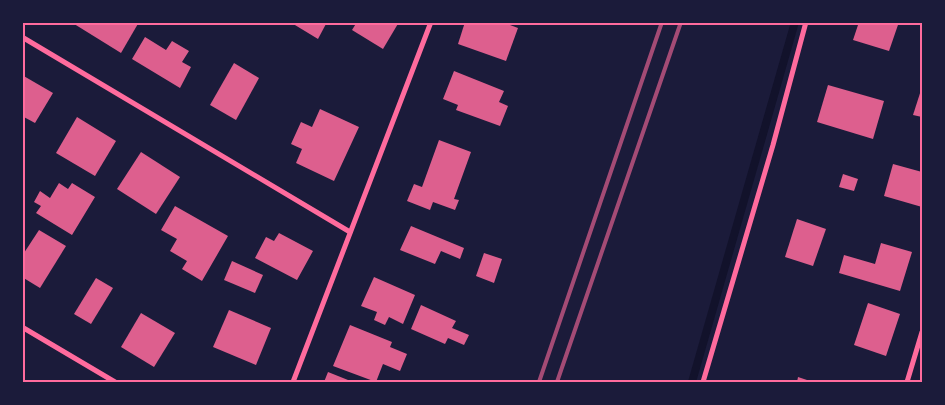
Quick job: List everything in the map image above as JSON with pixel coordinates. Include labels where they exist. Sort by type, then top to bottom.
[{"type":"street","points":[[292,382],[431,22]]},
{"type":"street","points":[[703,382],[773,145],[806,22]]},
{"type":"street","points":[[22,38],[350,232]]},
{"type":"street","points":[[22,327],[115,382]]},
{"type":"street","points":[[907,382],[922,332]]},
{"type":"building","points":[[71,22],[139,22],[121,53]]},
{"type":"building","points":[[290,22],[327,22],[318,39]]},
{"type":"building","points":[[357,22],[399,22],[383,49],[352,30]]},
{"type":"building","points":[[465,22],[502,22],[518,28],[506,61],[458,44]]},
{"type":"building","points":[[859,22],[899,22],[889,51],[853,40]]},
{"type":"building","points":[[145,37],[166,50],[172,41],[189,51],[182,62],[191,67],[180,88],[132,59]]},
{"type":"building","points":[[234,63],[259,78],[236,120],[210,105]]},
{"type":"building","points":[[454,71],[504,91],[499,102],[508,106],[500,126],[456,110],[458,105],[443,99]]},
{"type":"building","points":[[22,75],[53,93],[35,123],[22,116]]},
{"type":"building","points":[[828,85],[884,101],[873,139],[817,122]]},
{"type":"building","points":[[922,87],[922,117],[913,115]]},
{"type":"building","points":[[320,109],[359,127],[334,181],[296,163],[302,149],[291,144],[301,122],[312,127]]},
{"type":"building","points":[[77,117],[116,141],[95,176],[56,153]]},
{"type":"building","points":[[439,140],[471,152],[454,199],[459,200],[455,210],[433,202],[430,210],[407,201],[414,184],[422,187]]},
{"type":"building","points":[[141,152],[180,177],[156,214],[117,189]]},
{"type":"building","points":[[893,164],[922,172],[922,207],[884,196]]},
{"type":"building","points":[[843,174],[858,179],[854,191],[839,187]]},
{"type":"building","points":[[59,183],[68,189],[72,183],[95,197],[72,235],[36,213],[41,206],[34,202],[40,191],[50,198]]},
{"type":"building","points":[[175,206],[228,236],[202,281],[182,269],[187,261],[170,251],[177,239],[161,230]]},
{"type":"building","points":[[797,219],[826,229],[813,266],[785,257]]},
{"type":"building","points":[[411,226],[464,248],[460,259],[441,251],[435,264],[400,250]]},
{"type":"building","points":[[39,230],[66,246],[40,288],[22,277],[22,256]]},
{"type":"building","points":[[279,233],[313,251],[297,280],[255,258],[266,237],[274,241]]},
{"type":"building","points":[[881,243],[912,252],[900,291],[839,273],[844,255],[875,264]]},
{"type":"building","points":[[484,253],[502,259],[494,283],[476,276]]},
{"type":"building","points":[[232,261],[263,275],[255,293],[224,280]]},
{"type":"building","points":[[374,277],[415,295],[403,324],[389,317],[385,325],[374,320],[377,312],[361,306]]},
{"type":"building","points":[[96,278],[113,288],[91,324],[74,314]]},
{"type":"building","points":[[868,303],[900,314],[886,356],[854,345]]},
{"type":"building","points":[[421,305],[456,321],[452,328],[469,335],[464,345],[448,338],[445,344],[411,329]]},
{"type":"building","points":[[229,310],[271,328],[256,365],[213,347]]},
{"type":"building","points":[[141,313],[175,333],[154,367],[121,347]]},
{"type":"building","points":[[350,325],[392,342],[390,347],[407,354],[400,371],[383,364],[376,382],[333,366]]},
{"type":"building","points":[[328,372],[353,382],[324,382]]},
{"type":"building","points":[[798,377],[813,382],[797,382]]},
{"type":"waterway","points":[[692,382],[795,22]]},
{"type":"railway","points":[[539,382],[662,22]]},
{"type":"railway","points":[[557,382],[681,22]]}]
